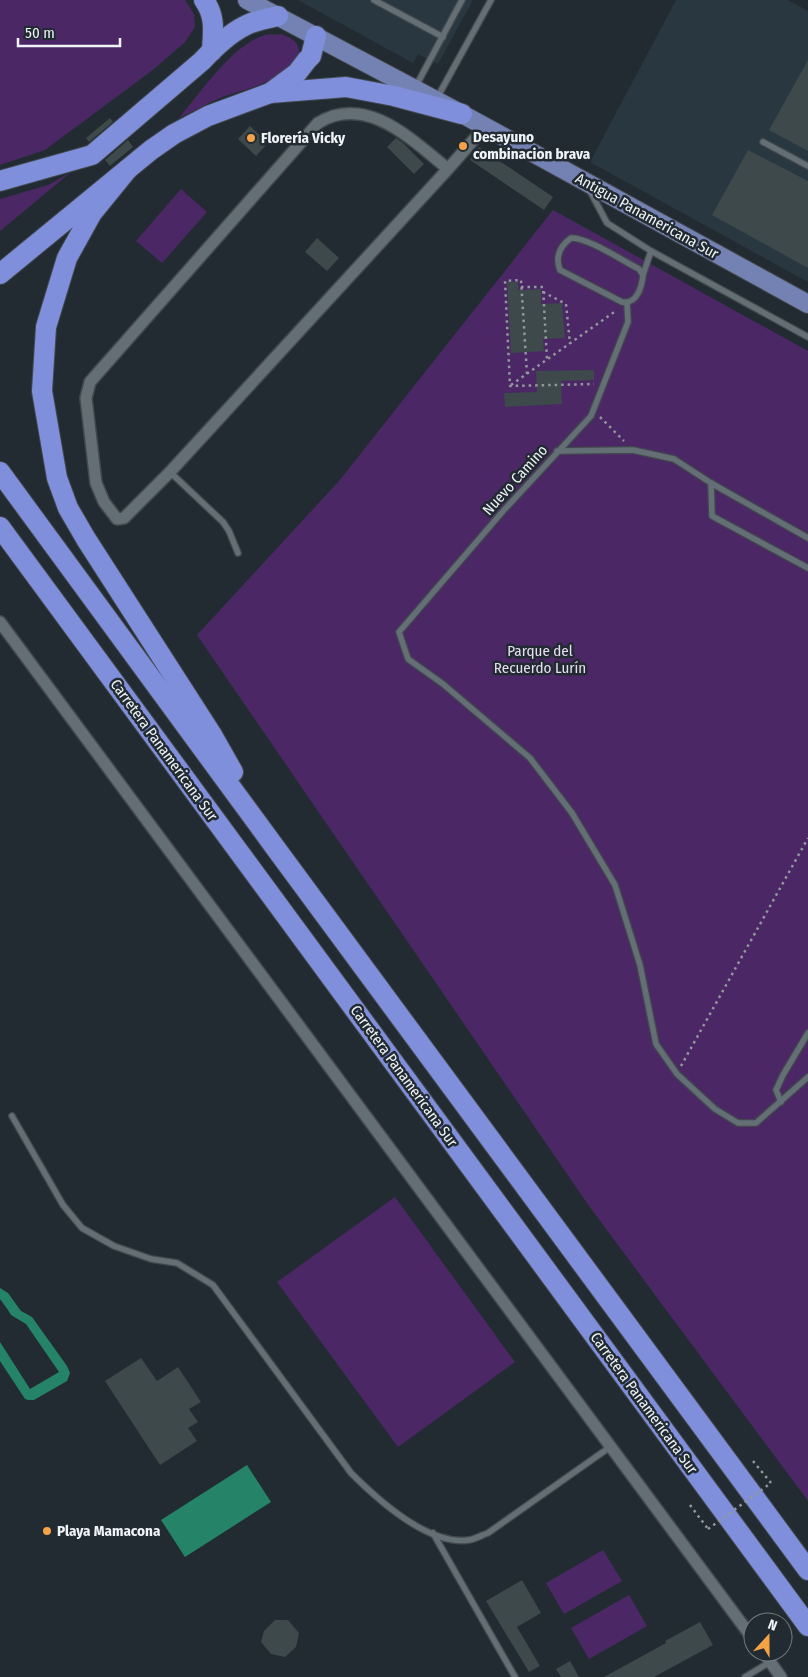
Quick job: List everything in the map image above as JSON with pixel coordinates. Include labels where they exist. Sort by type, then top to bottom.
[{"type":"highway","points":[[204,0],[213,16],[212,51]]},
{"type":"highway","points":[[0,181],[92,155],[195,68],[212,51],[242,28],[252,23],[278,16]]},
{"type":"highway","points":[[270,93],[297,73],[308,60],[311,56],[316,36]]},
{"type":"highway","points":[[0,274],[174,134],[208,116],[270,93],[346,87],[394,96],[462,114]]},
{"type":"highway","points":[[127,170],[92,213],[67,258],[46,327],[42,391],[57,478],[68,508],[86,539],[212,735],[274,846]]},
{"type":"highway","name":"Carretera Panamericana Sur","points":[[0,472],[808,1570]]},
{"type":"highway","name":"Carretera Panamericana Sur","points":[[0,527],[808,1626]]},
{"type":"main road","name":"Antigua Panamericana Sur","points":[[247,0],[462,114],[808,304]]},
{"type":"street","points":[[448,169],[410,138],[373,116],[354,113],[329,116],[318,123],[90,382],[86,398],[96,483],[104,502],[117,519],[124,518],[170,472],[448,169],[485,127]]},
{"type":"street","points":[[0,622],[743,1626]]},
{"type":"street","points":[[770,1662],[781,1677]]},
{"type":"lane","points":[[374,0],[442,37]]},
{"type":"lane","points":[[415,89],[462,0]]},
{"type":"lane","points":[[436,100],[492,0]]},
{"type":"lane","points":[[763,142],[808,166]]},
{"type":"lane","points":[[585,182],[607,223],[651,251],[808,337]]},
{"type":"lane","points":[[643,275],[639,269],[577,238],[571,238],[565,243],[560,251],[557,262],[560,270],[627,303],[632,301],[638,294],[651,251]]},
{"type":"lane","name":"Nuevo Camino","points":[[627,303],[628,322],[591,416],[557,451],[399,632],[408,659],[443,684],[530,758],[572,813],[615,884],[640,965],[656,1044],[677,1074]]},
{"type":"lane","points":[[557,451],[633,450],[674,460],[808,538]]},
{"type":"lane","points":[[170,472],[223,522],[238,553]]},
{"type":"lane","points":[[711,483],[712,516],[808,568]]},
{"type":"lane","points":[[781,1102],[776,1090],[808,1033]]},
{"type":"lane","points":[[677,1074],[715,1109],[738,1123],[756,1122],[808,1077]]},
{"type":"lane","points":[[12,1116],[63,1205],[82,1228],[114,1246],[151,1259],[177,1263],[213,1285],[351,1473],[374,1496],[398,1515],[432,1533],[448,1539],[470,1540],[488,1533],[610,1446]]},
{"type":"lane","points":[[432,1533],[515,1677]]},
{"type":"lane","points":[[745,1677],[770,1662]]},
{"type":"path","points":[[510,386],[506,281],[521,280],[527,374]]},
{"type":"path","points":[[521,288],[543,287],[547,360]]},
{"type":"path","points":[[543,292],[566,304],[570,344]]},
{"type":"path","points":[[510,386],[627,303]]},
{"type":"path","points":[[510,386],[604,384]]},
{"type":"path","points":[[593,411],[610,425],[633,450]]},
{"type":"path","points":[[677,1074],[808,838]]},
{"type":"path","points":[[690,1505],[708,1529],[771,1483],[753,1461]]},
{"type":"shaded area","points":[[298,0],[473,0],[438,64],[418,54],[413,63]]},
{"type":"shaded area","points":[[676,0],[788,0],[808,11],[808,282],[590,162]]},
{"type":"shaded area","points":[[0,1288],[8,1293],[21,1311],[32,1317],[70,1373],[67,1381],[34,1400],[25,1399],[0,1361],[0,1342],[30,1389],[59,1372],[26,1324],[11,1315],[0,1299]]},
{"type":"shaded area","points":[[247,1465],[271,1502],[185,1557],[161,1520]]},
{"type":"green space","points":[[0,0],[185,0],[194,14],[195,27],[185,42],[154,69],[45,150],[0,165]]},
{"type":"green space","points":[[281,34],[293,40],[299,48],[296,60],[289,69],[266,82],[220,98],[179,118],[218,70],[241,48],[265,35]]},
{"type":"green space","points":[[71,172],[0,231],[0,199],[48,185]]},
{"type":"green space","points":[[181,189],[207,212],[162,263],[136,241]]},
{"type":"green space","name":"Parque del Recuerdo Lurín","points":[[553,210],[808,351],[808,1501],[589,1206],[197,635],[339,481]]},
{"type":"green space","points":[[395,1197],[515,1362],[398,1447],[277,1282]]},
{"type":"green space","points":[[603,1550],[622,1581],[564,1614],[546,1583]]},
{"type":"green space","points":[[629,1595],[647,1626],[589,1659],[571,1628]]},
{"type":"building","points":[[808,60],[808,151],[769,130]]},
{"type":"building","points":[[110,118],[113,122],[89,142],[86,138]]},
{"type":"building","points":[[250,126],[268,143],[256,156],[238,139]]},
{"type":"building","points":[[396,138],[424,164],[414,174],[387,147]]},
{"type":"building","points":[[128,140],[133,147],[110,166],[105,160]]},
{"type":"building","points":[[479,147],[553,197],[544,210],[470,160]]},
{"type":"building","points":[[748,150],[808,181],[808,268],[712,215]]},
{"type":"building","points":[[317,238],[339,258],[327,271],[305,252]]},
{"type":"building","points":[[507,282],[518,282],[518,290],[541,289],[541,304],[562,303],[565,338],[543,339],[544,351],[511,353]]},
{"type":"building","points":[[594,370],[594,380],[561,381],[562,404],[505,407],[504,393],[537,392],[536,371]]},
{"type":"building","points":[[141,1358],[157,1381],[178,1367],[201,1402],[189,1409],[198,1422],[188,1428],[197,1441],[160,1465],[105,1381]]},
{"type":"building","points":[[522,1580],[541,1613],[517,1627],[540,1666],[529,1672],[486,1601]]},
{"type":"building","points":[[275,1620],[288,1620],[299,1633],[296,1647],[285,1657],[271,1654],[261,1642],[264,1631]]},
{"type":"building","points":[[700,1622],[713,1645],[654,1677],[604,1677],[666,1643],[665,1641]]},
{"type":"building","points":[[570,1661],[579,1677],[561,1677],[556,1669]]},
{"type":"place","name":"Florería Vicky","points":[[251,138]]},
{"type":"place","name":"Desayuno combinacion brava","points":[[463,146]]},
{"type":"place","name":"Playa Mamacona","points":[[47,1531]]}]
